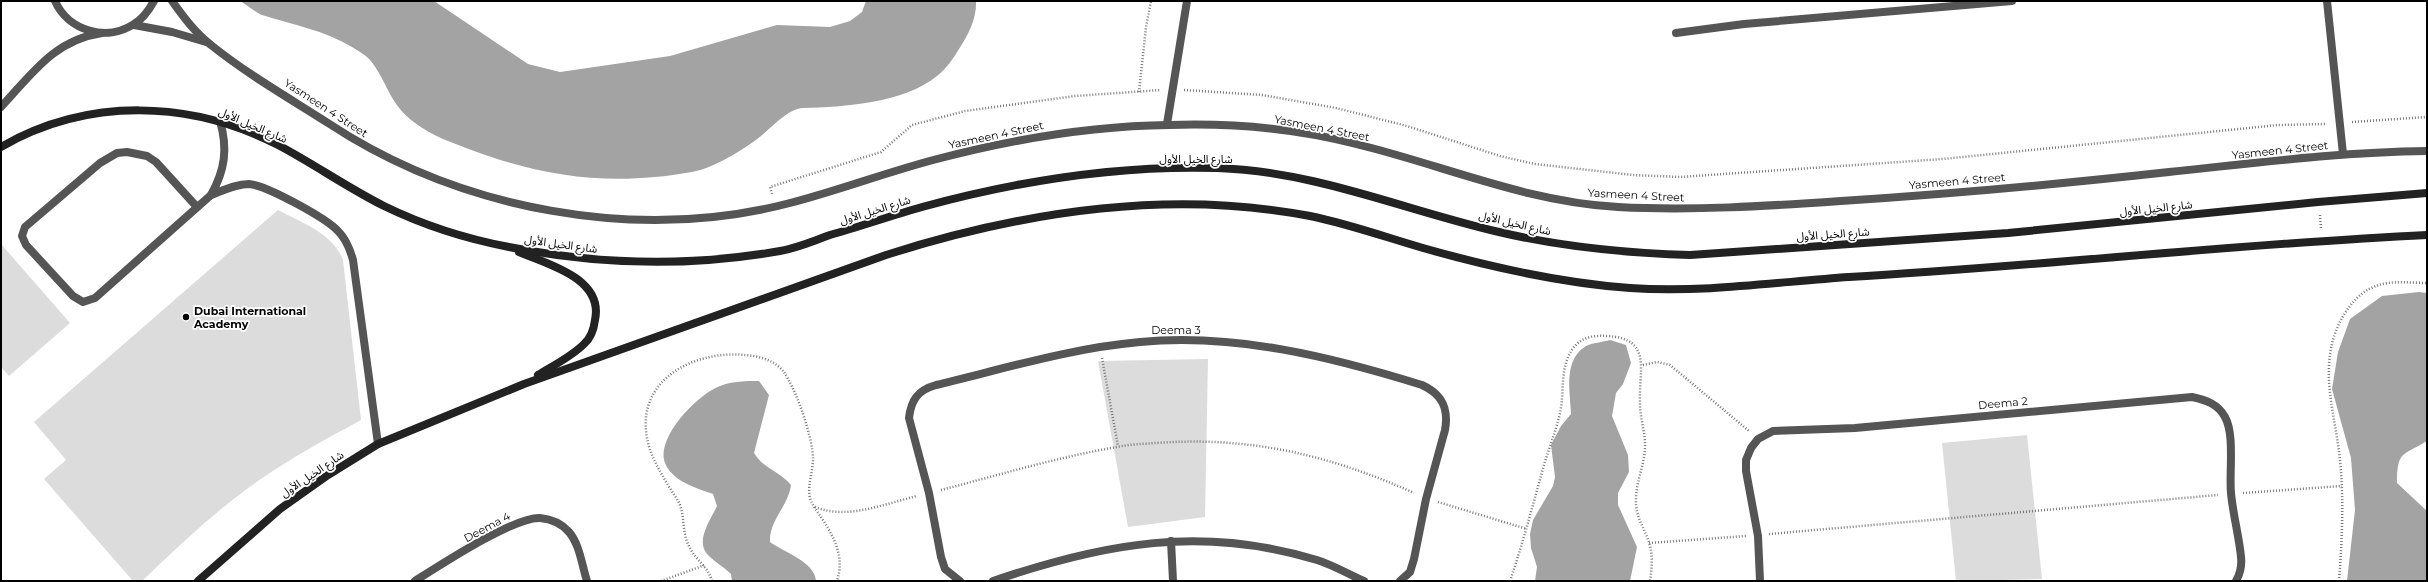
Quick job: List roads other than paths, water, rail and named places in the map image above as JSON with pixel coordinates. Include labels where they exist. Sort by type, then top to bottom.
[{"type":"main road","name":"شارع الخيل الأول","points":[[1,147],[45,126],[88,114],[132,109],[170,111],[220,121],[276,144],[385,206],[444,230],[504,246],[560,256],[617,262],[674,262],[730,258],[786,250],[922,207],[1018,185],[1117,172],[1173,169],[1216,168],[1258,171],[1314,180],[1497,232],[1566,246],[1638,253],[1690,255],[1918,240],[2427,193]]},
{"type":"main road","name":"شارع الخيل الأول","points":[[198,581],[280,509],[328,475],[378,444],[524,384],[803,284],[931,240],[1025,219],[1119,208],[1215,205],[1270,210],[1311,216],[1490,266],[1562,280],[1631,288],[1694,289],[1920,273],[2322,240],[2427,235]]},
{"type":"main road","points":[[504,246],[576,278],[587,288],[594,301],[596,316],[593,330],[586,343],[524,384]]},
{"type":"street","points":[[55,1],[70,21],[85,30],[102,33]]},
{"type":"street","points":[[1,107],[55,50],[85,36],[118,31],[134,25],[147,13],[154,1]]},
{"type":"street","points":[[172,1],[208,43]]},
{"type":"street","points":[[1166,124],[1187,1]]},
{"type":"street","points":[[1676,33],[1744,24],[2012,1]]},
{"type":"street","points":[[2327,1],[2343,154]]},
{"type":"street","points":[[134,25],[172,32],[208,43]]},
{"type":"street","name":"Yasmeen 4 Street","points":[[208,43],[354,140],[419,172],[488,196],[559,212],[631,219],[703,218],[775,206],[933,160],[1010,141],[1089,129],[1166,124],[1284,129],[1352,143],[1486,183],[1548,199],[1611,207],[1666,208],[1783,205],[1900,197],[2343,154],[2427,151]]},
{"type":"street","points":[[211,195],[220,179],[224,165],[224,135],[220,121]]},
{"type":"street","points":[[197,207],[156,162],[137,153],[127,152],[112,155],[100,163],[25,227],[22,236],[23,241],[77,300],[90,301],[211,195],[240,184],[261,186],[328,223],[345,239],[353,260],[378,444]]},
{"type":"street","name":"Deema 3","points":[[960,581],[945,569],[941,557],[929,493],[909,418],[910,408],[920,392],[936,385],[1099,347],[1141,342],[1184,340],[1258,346],[1331,359],[1422,385],[1433,390],[1441,398],[1446,408],[1447,419],[1426,499],[1414,559],[1410,572],[1400,581]]},
{"type":"street","name":"Deema 2","points":[[1760,581],[1758,536],[1746,471],[1746,460],[1751,448],[1758,439],[1773,431],[1855,428],[2192,397],[2205,400],[2217,406],[2225,417],[2230,429],[2231,494],[2241,558],[2240,574],[2236,581]]},
{"type":"street","name":"Deema 4","points":[[414,581],[512,526],[539,518],[560,525],[570,533],[576,543],[587,581]]},
{"type":"street","points":[[993,581],[1074,557],[1138,544],[1171,541],[1220,540],[1269,547],[1318,561],[1364,581]]},
{"type":"street","points":[[1171,541],[1173,581]]},
{"type":"place","name":"Dubai International Academy","points":[[186,317]]}]
